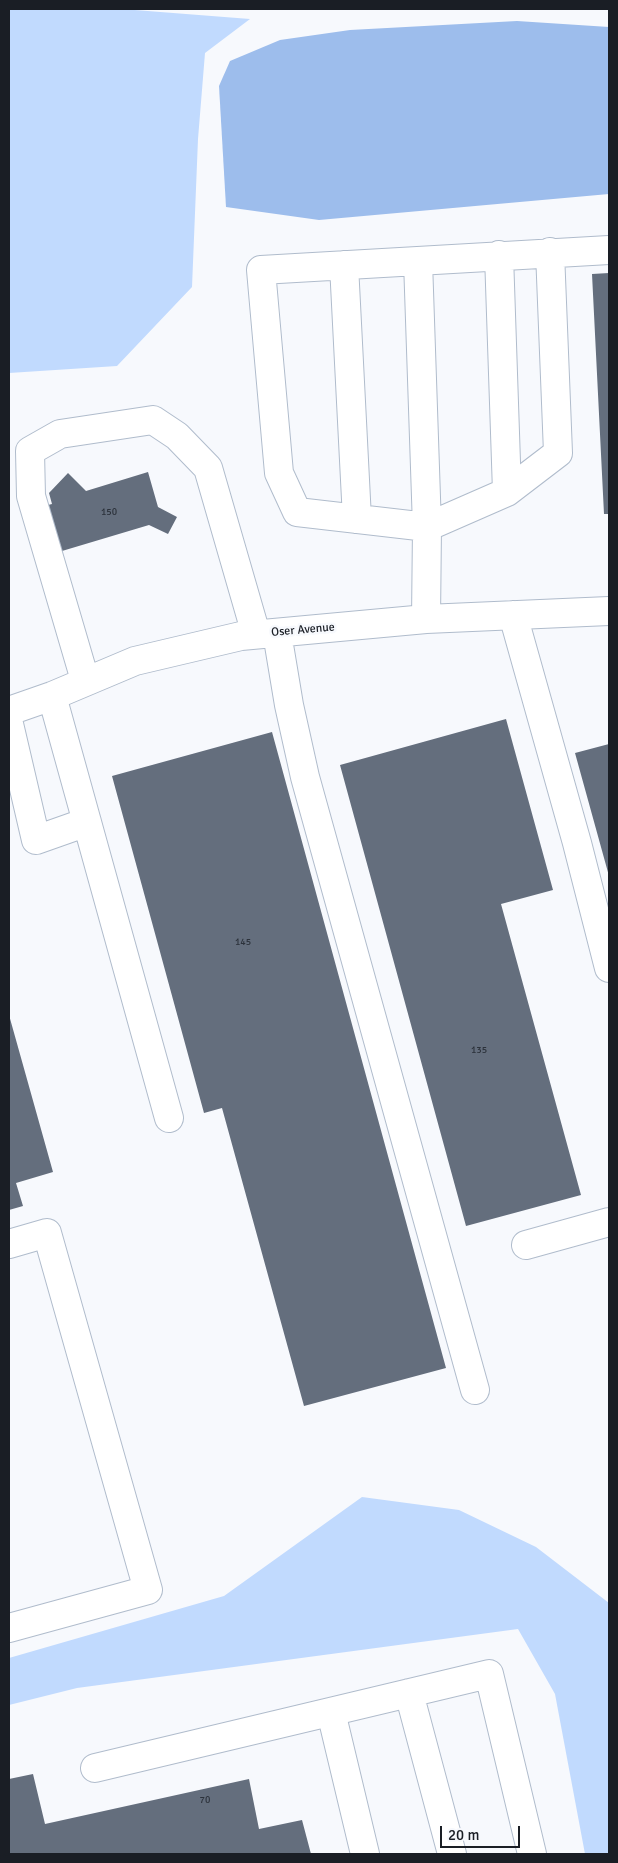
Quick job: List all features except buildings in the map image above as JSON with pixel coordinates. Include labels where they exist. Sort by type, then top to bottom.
[{"type":"street","points":[[550,252],[558,453],[506,492],[427,527],[297,512],[279,473],[261,270],[550,252],[609,250]]},
{"type":"street","points":[[499,255],[506,492]]},
{"type":"street","points":[[418,261],[427,527],[426,619]]},
{"type":"street","points":[[344,266],[357,519]]},
{"type":"street","points":[[85,680],[31,496],[30,451],[60,434],[153,420],[177,436],[208,468],[266,633],[289,705],[305,777],[475,1390]]},
{"type":"street","name":"Oser Avenue","points":[[9,711],[52,696],[85,680],[135,661],[266,633],[426,619],[609,611]]},
{"type":"street","points":[[513,616],[577,843],[609,968]]},
{"type":"street","points":[[52,696],[170,1118]]},
{"type":"street","points":[[9,724],[36,840],[87,822]]},
{"type":"street","points":[[526,1245],[609,1222]]},
{"type":"street","points":[[9,1244],[47,1233],[148,1590],[9,1628]]},
{"type":"street","points":[[94,1768],[489,1674],[532,1854]]},
{"type":"street","points":[[409,1693],[452,1854]]},
{"type":"street","points":[[331,1712],[365,1854]]},
{"type":"shaded area","points":[[9,9],[122,9],[250,19],[205,53],[198,139],[192,287],[117,366],[9,373]]},
{"type":"shaded area","points":[[517,21],[609,27],[609,194],[319,220],[226,207],[219,86],[230,61],[280,40],[350,30]]},
{"type":"shaded area","points":[[362,1497],[459,1510],[536,1547],[609,1603],[609,1854],[585,1854],[555,1694],[518,1629],[77,1688],[9,1705],[9,1658],[224,1596]]}]
